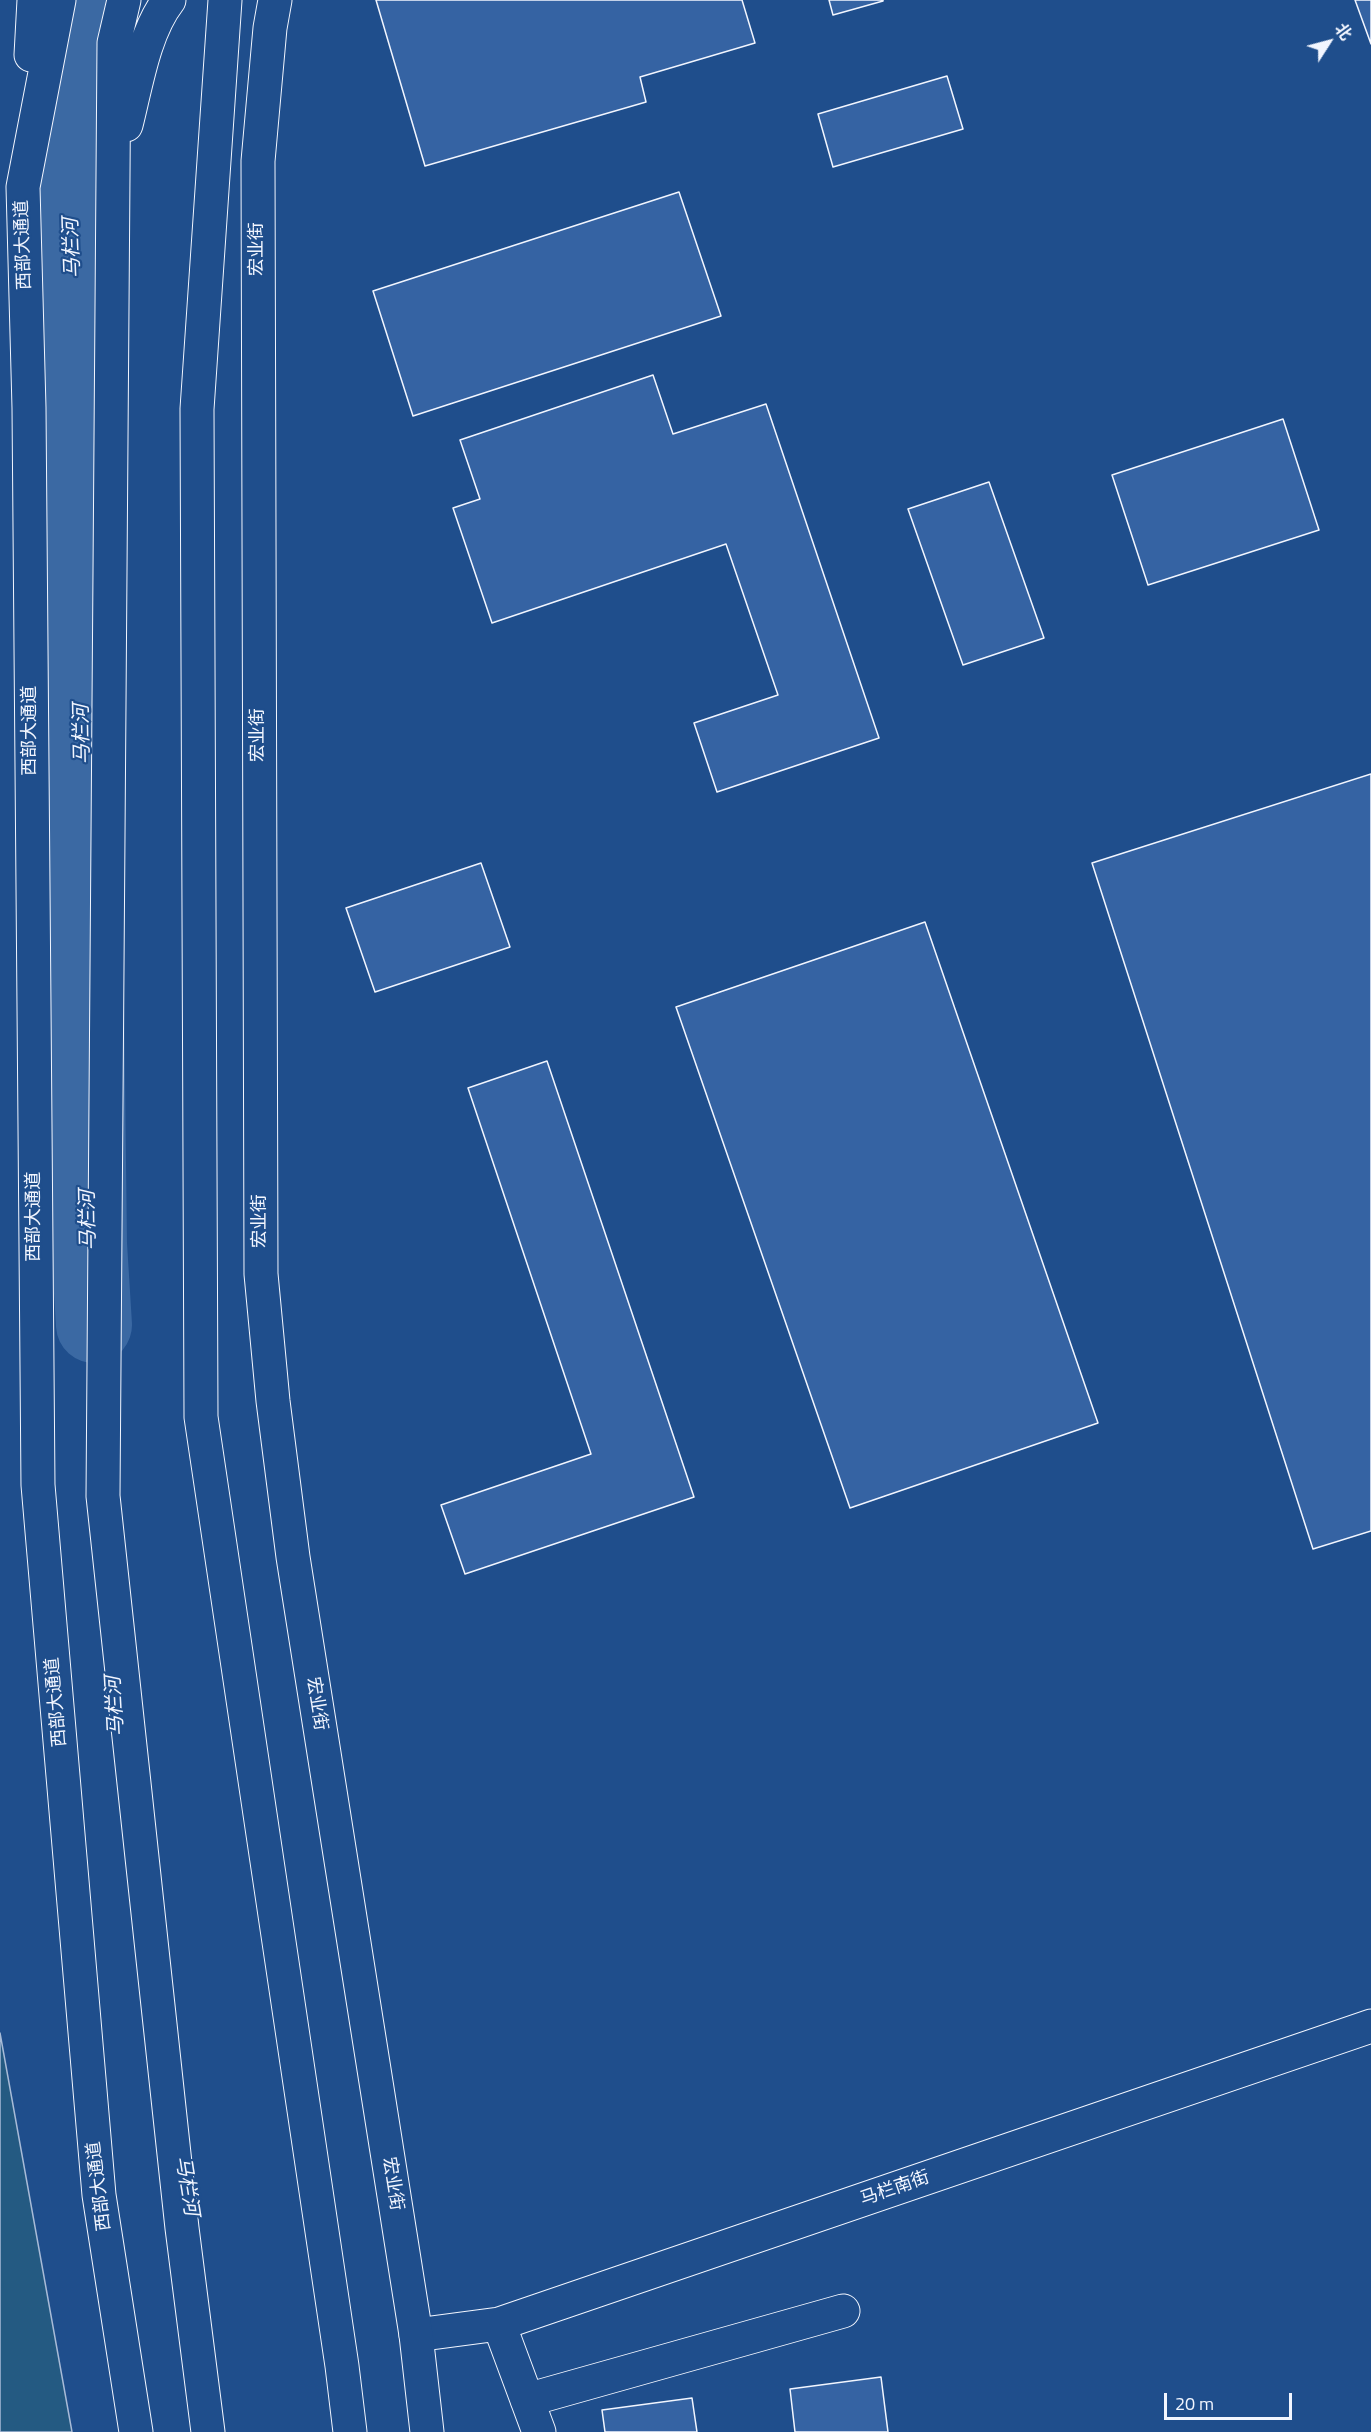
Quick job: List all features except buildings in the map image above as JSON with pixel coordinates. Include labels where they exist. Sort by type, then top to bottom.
[{"type":"main road","points":[[22,187],[34,0]]},
{"type":"main road","name":"西部大通道","points":[[59,0],[22,187],[29,408],[38,1485],[99,2195],[136,2432]]},
{"type":"main road","points":[[124,0],[114,43],[103,1496],[182,2229],[208,2432]]},
{"type":"main road","points":[[113,172],[146,48],[169,0]]},
{"type":"main road","points":[[225,0],[197,409],[201,1417],[350,2432]]},
{"type":"main road","name":"宏业街","points":[[275,0],[270,28],[258,161],[261,1274],[273,1401],[293,1557],[416,2335],[427,2432]]},
{"type":"main road","name":"马栏南街","points":[[416,2335],[500,2324],[1371,2026]]},
{"type":"main road","points":[[527,2400],[843,2311]]},
{"type":"main road","points":[[500,2324],[539,2432]]},
{"type":"shaded area","points":[[0,2033],[72,2432],[0,2432]]},
{"type":"waterway","name":"马栏河","points":[[74,0],[69,103],[79,419],[89,1244],[94,1325]]}]
